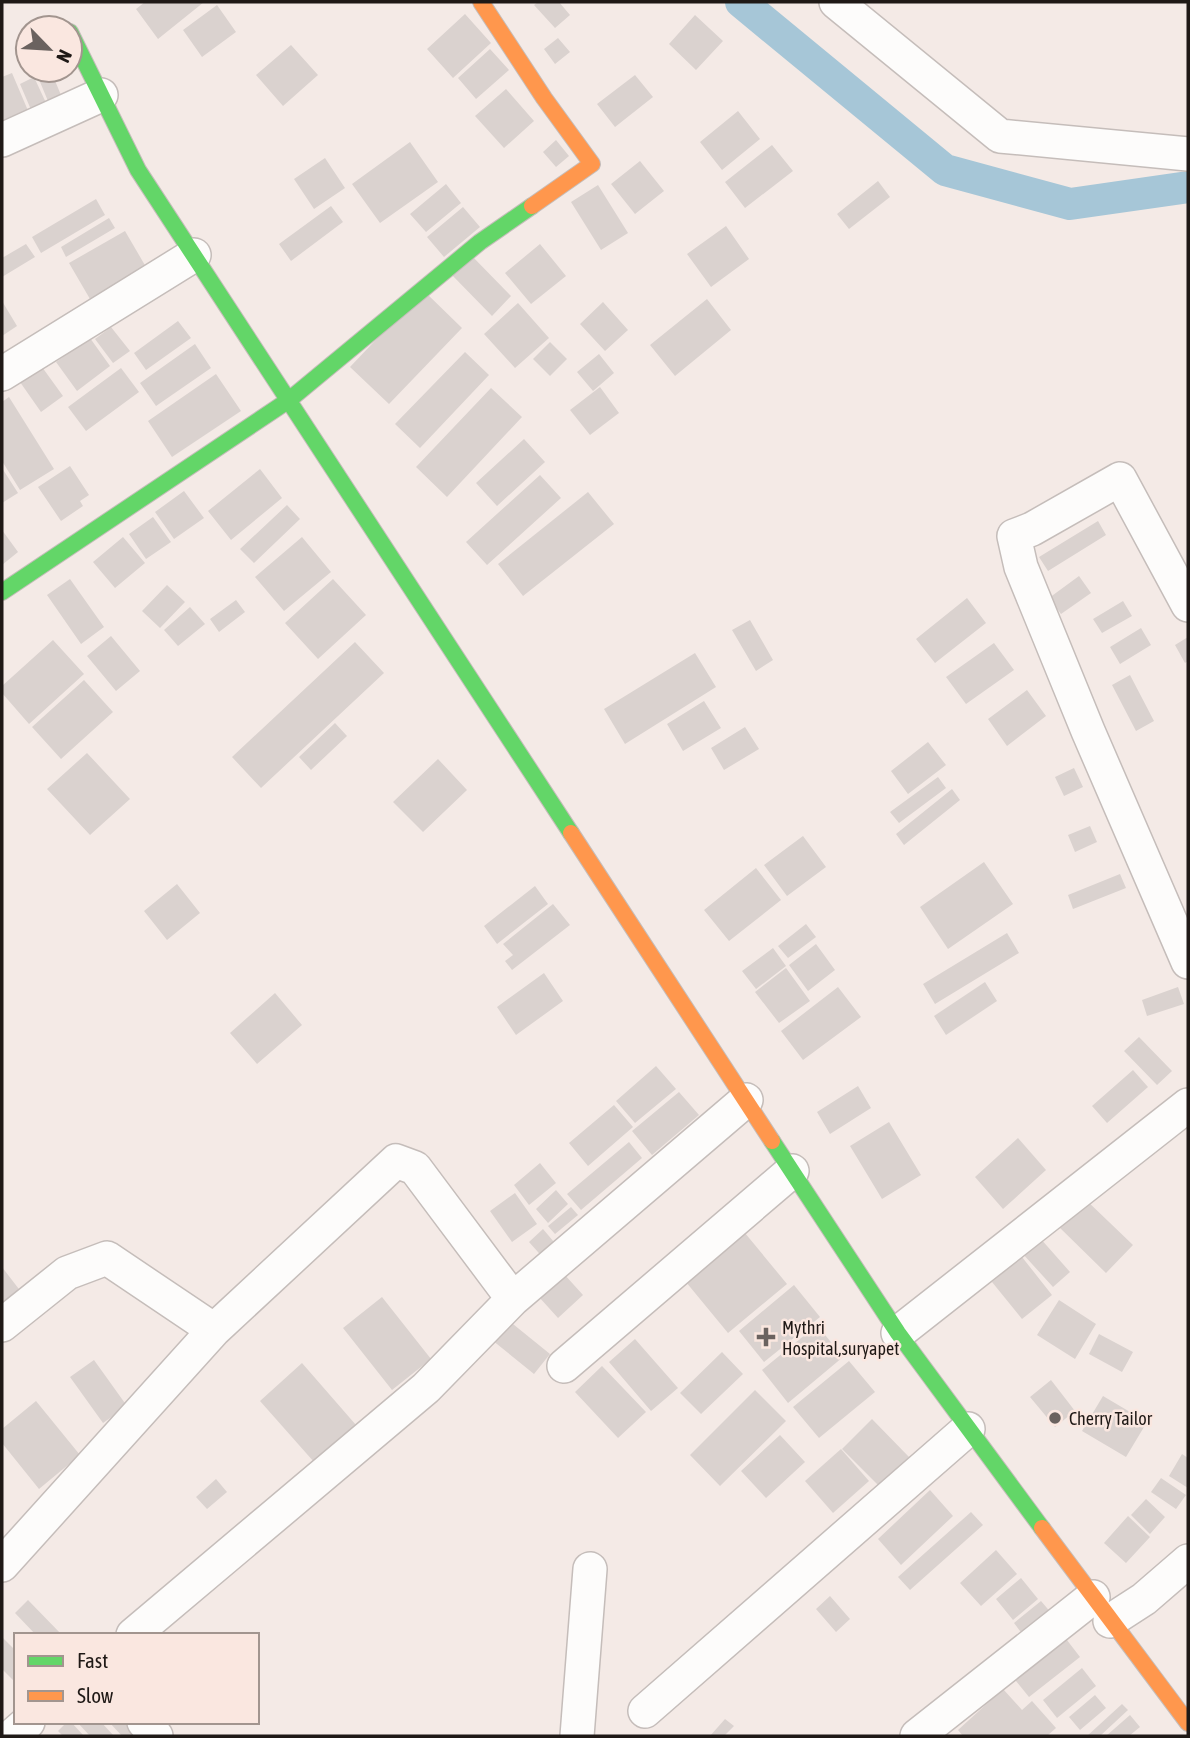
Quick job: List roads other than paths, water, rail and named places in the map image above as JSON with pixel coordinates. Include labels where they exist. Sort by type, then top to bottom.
[{"type":"main road","points":[[2,592],[289,400],[480,242],[592,164],[544,98],[481,2]]},
{"type":"main road","points":[[84,60],[138,170],[898,1333],[1188,1723]]},
{"type":"street","points":[[836,2],[1000,135],[1188,154]]},
{"type":"street","points":[[2,140],[101,95]]},
{"type":"street","points":[[2,374],[194,255]]},
{"type":"street","points":[[1188,605],[1120,479],[1032,530],[1014,536],[1021,567],[1088,731],[1188,962]]},
{"type":"street","points":[[135,1633],[426,1388],[513,1299],[746,1100]]},
{"type":"street","points":[[898,1333],[1188,1105]]},
{"type":"street","points":[[2,1565],[214,1330],[396,1161],[415,1167],[513,1299]]},
{"type":"street","points":[[564,1367],[792,1171]]},
{"type":"street","points":[[2,1325],[67,1273],[107,1258],[214,1330]]},
{"type":"street","points":[[645,1711],[968,1429]]},
{"type":"street","points":[[917,1736],[1101,1609],[1144,1599],[1188,1561]]},
{"type":"street","points":[[577,1736],[590,1569]]},
{"type":"street","points":[[12,1736],[26,1724]]},
{"type":"waterway","points":[[741,2],[945,170],[1070,204],[1188,187]]},
{"type":"place","name":"Mythri Hospital,suryapet","points":[[766,1337]]},
{"type":"place","name":"Cherry Tailor","points":[[1055,1418]]}]
